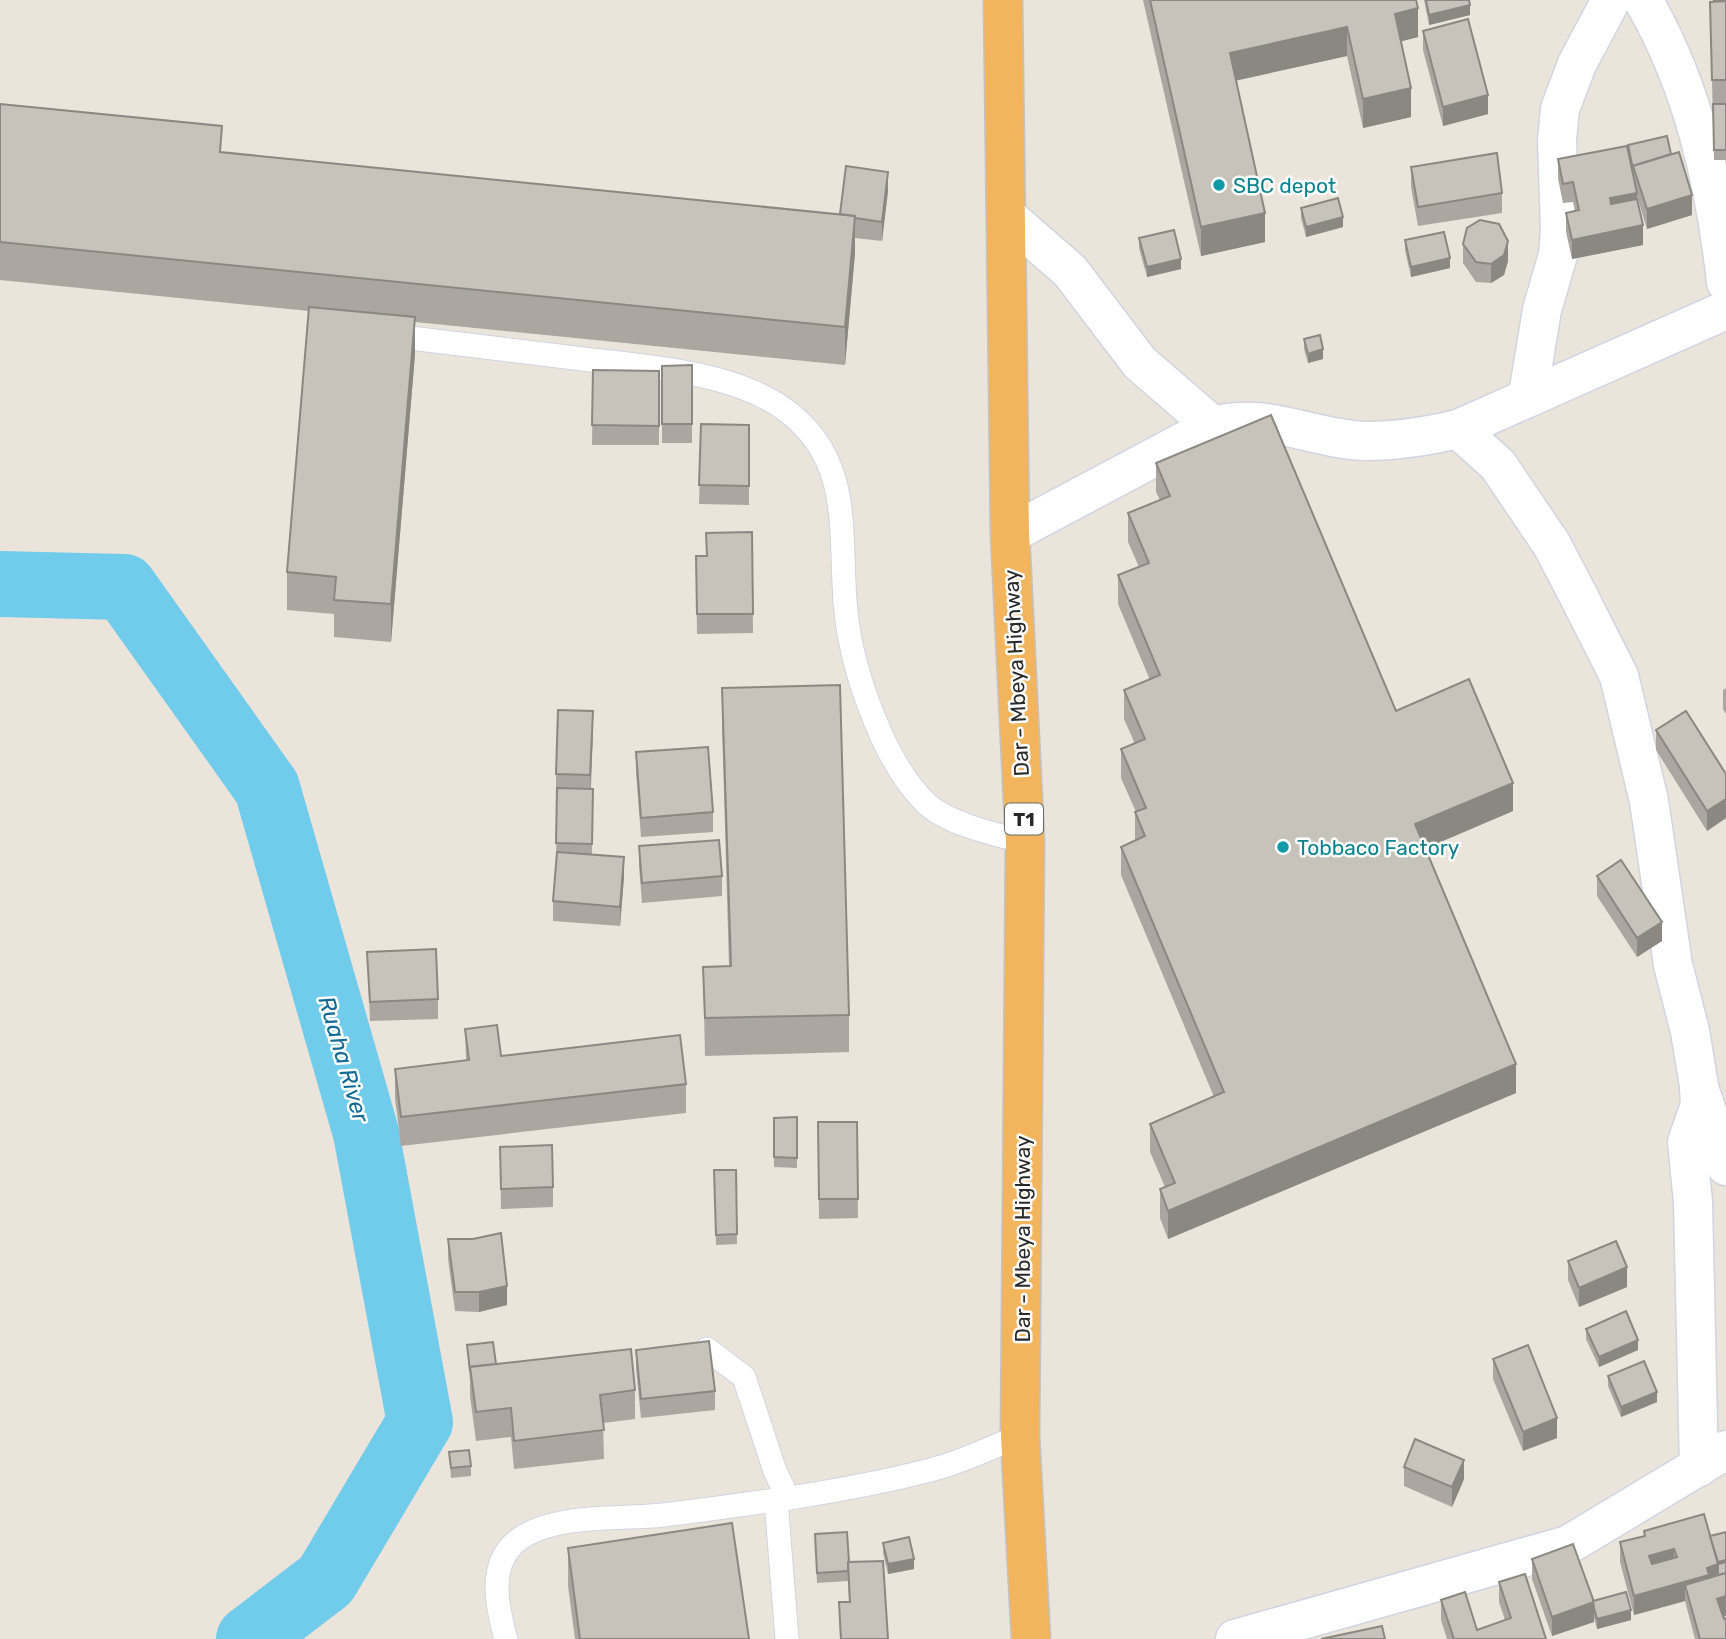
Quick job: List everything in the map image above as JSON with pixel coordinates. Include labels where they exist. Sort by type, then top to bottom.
[{"type":"highway","name":"Dar - Mbeya Highway","points":[[1003,0],[1010,534],[1025,842],[1020,1436],[1031,1639]]},
{"type":"street","points":[[1528,395],[1542,310],[1558,255],[1560,229],[1557,140],[1560,109],[1577,64],[1611,0]]},
{"type":"street","points":[[1643,0],[1679,72],[1700,140],[1718,213],[1726,282]]},
{"type":"street","points":[[1007,216],[1070,271],[1140,363],[1213,426]]},
{"type":"street","points":[[1010,534],[1213,426],[1236,420],[1265,420],[1315,433],[1366,441],[1427,437],[1458,429],[1528,395],[1726,310]]},
{"type":"street","points":[[1234,1639],[1568,1545],[1712,1458],[1687,1142],[1700,1105],[1699,1086],[1690,1031],[1673,965],[1649,801],[1619,676],[1552,545],[1498,465],[1458,429]]},
{"type":"street","points":[[1699,1086],[1726,1166]]},
{"type":"lane","points":[[358,331],[713,379],[761,395],[786,410],[813,437],[835,475],[845,534],[846,613],[864,689],[891,758],[928,806],[980,831],[1025,842]]},
{"type":"lane","points":[[707,1349],[744,1377],[775,1471],[782,1499],[788,1639]]},
{"type":"lane","points":[[506,1639],[496,1585],[503,1556],[517,1541],[539,1528],[591,1519],[661,1515],[782,1499],[942,1466],[1020,1436]]},
{"type":"building","name":"SBC depot","points":[[1150,0],[1416,0],[1418,8],[1395,14],[1411,88],[1363,99],[1347,27],[1230,53],[1265,213],[1201,227]]},
{"type":"building","points":[[1426,0],[1469,0],[1470,5],[1429,15]]},
{"type":"building","points":[[1726,1],[1726,80],[1712,80],[1710,2]]},
{"type":"building","points":[[1468,19],[1488,95],[1443,107],[1423,31]]},
{"type":"building","points":[[0,104],[222,126],[220,152],[855,216],[845,327],[0,242]]},
{"type":"building","points":[[1713,104],[1726,104],[1726,150],[1714,150]]},
{"type":"building","points":[[1667,136],[1671,154],[1633,166],[1633,169],[1628,145]]},
{"type":"building","points":[[1627,146],[1637,193],[1610,198],[1611,204],[1637,199],[1643,225],[1572,240],[1566,213],[1579,210],[1573,182],[1563,184],[1558,159]]},
{"type":"building","points":[[1679,152],[1692,195],[1647,209],[1633,166]]},
{"type":"building","points":[[1497,153],[1502,193],[1418,207],[1411,167]]},
{"type":"building","points":[[846,166],[888,172],[882,222],[840,214]]},
{"type":"building","points":[[1338,198],[1343,217],[1306,227],[1301,208]]},
{"type":"building","points":[[1480,220],[1499,224],[1508,241],[1504,255],[1491,264],[1476,262],[1463,244],[1467,228]]},
{"type":"building","points":[[1174,230],[1181,259],[1147,267],[1139,238]]},
{"type":"building","points":[[1444,232],[1450,258],[1411,267],[1405,240]]},
{"type":"building","points":[[309,307],[415,317],[391,604],[334,600],[336,577],[287,572]]},
{"type":"building","points":[[1320,335],[1323,349],[1308,354],[1304,339]]},
{"type":"building","points":[[692,365],[692,424],[662,424],[662,366]]},
{"type":"building","points":[[593,370],[659,371],[659,426],[592,425]]},
{"type":"building","name":"Tobbaco Factory","points":[[1271,415],[1396,711],[1469,679],[1513,783],[1415,824],[1516,1064],[1168,1211],[1160,1189],[1175,1183],[1150,1124],[1224,1092],[1121,847],[1145,836],[1135,812],[1146,808],[1121,749],[1145,739],[1124,690],[1160,675],[1118,575],[1149,563],[1128,513],[1170,496],[1156,463]]},
{"type":"building","points":[[701,424],[749,425],[749,486],[699,485]]},
{"type":"building","points":[[752,532],[753,614],[697,614],[696,556],[707,556],[706,533]]},
{"type":"building","points":[[840,685],[849,1015],[705,1018],[703,967],[731,966],[722,688]]},
{"type":"building","points":[[558,710],[593,711],[590,775],[556,774]]},
{"type":"building","points":[[1686,711],[1726,774],[1726,799],[1707,811],[1656,730]]},
{"type":"building","points":[[708,747],[713,812],[641,818],[636,752]]},
{"type":"building","points":[[557,788],[593,789],[592,844],[556,843]]},
{"type":"building","points":[[719,840],[722,876],[642,883],[639,846]]},
{"type":"building","points":[[557,852],[624,857],[620,907],[553,901]]},
{"type":"building","points":[[1621,860],[1662,922],[1637,938],[1597,876]]},
{"type":"building","points":[[436,949],[438,999],[370,1002],[367,952]]},
{"type":"building","points":[[497,1025],[501,1056],[680,1035],[686,1084],[401,1117],[395,1069],[469,1060],[465,1029]]},
{"type":"building","points":[[797,1117],[797,1158],[774,1157],[774,1118]]},
{"type":"building","points":[[818,1122],[857,1122],[858,1199],[819,1199]]},
{"type":"building","points":[[552,1145],[553,1187],[501,1189],[500,1147]]},
{"type":"building","points":[[714,1170],[736,1170],[737,1234],[716,1235]]},
{"type":"building","points":[[501,1233],[507,1286],[479,1292],[455,1292],[448,1239],[473,1239]]},
{"type":"building","points":[[1616,1241],[1627,1267],[1579,1288],[1568,1261]]},
{"type":"building","points":[[1626,1311],[1638,1340],[1599,1357],[1586,1329]]},
{"type":"building","points":[[709,1341],[715,1391],[641,1399],[636,1350]]},
{"type":"building","points":[[493,1342],[496,1364],[470,1367],[470,1371],[467,1345]]},
{"type":"building","points":[[1528,1345],[1557,1418],[1523,1432],[1493,1359]]},
{"type":"building","points":[[631,1349],[635,1390],[600,1395],[604,1430],[514,1441],[511,1408],[476,1412],[470,1367]]},
{"type":"building","points":[[1644,1361],[1657,1392],[1621,1407],[1608,1376]]},
{"type":"building","points":[[1415,1439],[1464,1460],[1452,1487],[1404,1467]]},
{"type":"building","points":[[469,1450],[471,1466],[451,1468],[449,1452]]},
{"type":"building","points":[[1704,1514],[1718,1564],[1707,1568],[1709,1575],[1634,1596],[1620,1542],[1645,1536],[1644,1531]],"holes":[[[1674,1549],[1677,1557],[1652,1564],[1649,1556]]]},
{"type":"building","points":[[732,1523],[749,1639],[580,1639],[568,1548]]},
{"type":"building","points":[[847,1532],[848,1571],[817,1573],[815,1534]]},
{"type":"building","points":[[1726,1532],[1726,1560],[1718,1562],[1710,1536]]},
{"type":"building","points":[[909,1537],[914,1559],[888,1564],[883,1543]]},
{"type":"building","points":[[1573,1544],[1594,1602],[1552,1617],[1532,1559]]},
{"type":"building","points":[[883,1561],[888,1639],[841,1639],[839,1602],[850,1602],[848,1562]]},
{"type":"building","points":[[1726,1562],[1726,1573],[1712,1577],[1718,1574],[1718,1564]]},
{"type":"building","points":[[1726,1573],[1726,1596],[1717,1599],[1724,1619],[1726,1618],[1726,1639],[1700,1639],[1685,1585]]},
{"type":"building","points":[[1525,1574],[1546,1639],[1454,1639],[1441,1600],[1465,1592],[1477,1630],[1511,1618],[1499,1582]]},
{"type":"building","points":[[1626,1592],[1631,1610],[1597,1619],[1593,1601]]},
{"type":"building","points":[[1382,1626],[1385,1639],[1321,1639]]},
{"type":"waterway","name":"Ruaha River","points":[[0,584],[124,587],[267,788],[366,1133],[420,1422],[326,1580],[249,1639]]},
{"type":"place","name":"SBC depot","points":[[1219,185]]},
{"type":"place","name":"Tobbaco Factory","points":[[1283,847]]}]
